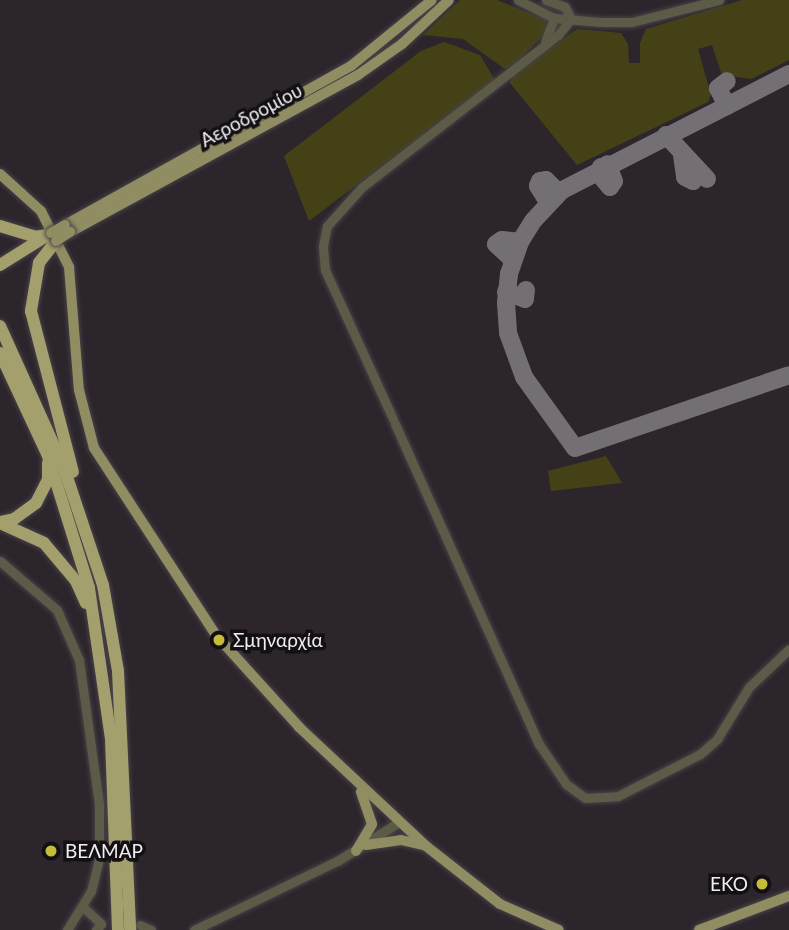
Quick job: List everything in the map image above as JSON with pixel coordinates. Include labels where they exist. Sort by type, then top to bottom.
[{"type":"highway","points":[[0,226],[49,239]]},
{"type":"highway","points":[[0,265],[49,239]]},
{"type":"highway","points":[[49,239],[36,271],[31,311],[82,514],[103,585],[118,671],[135,927]]},
{"type":"highway","points":[[0,326],[44,417],[82,514]]},
{"type":"highway","points":[[0,353],[48,456],[89,588],[111,740],[106,927]]},
{"type":"highway","points":[[0,523],[14,519],[36,503],[48,480],[48,456]]},
{"type":"highway","points":[[0,523],[44,543],[76,580],[90,620],[111,740]]},
{"type":"main road","name":"Αεροδρομίου","points":[[68,229],[351,66],[432,0]]},
{"type":"main road","name":"Αεροδρομίου","points":[[49,239],[358,75],[402,44],[449,0]]},
{"type":"main road","points":[[0,174],[33,201],[74,287],[83,415],[105,468],[216,635],[356,783],[426,846],[500,904],[559,930]]},
{"type":"main road","points":[[356,783],[372,824],[361,848]]},
{"type":"main road","points":[[361,848],[401,840],[426,846]]},
{"type":"main road","points":[[699,930],[789,896]]},
{"type":"street","points":[[518,0],[554,18],[632,22],[719,0]]},
{"type":"street","points":[[546,0],[565,7],[571,19]]},
{"type":"street","points":[[536,52],[552,30],[554,18]]},
{"type":"street","points":[[571,19],[536,52],[362,187],[327,226],[323,246],[325,270],[539,744],[566,784],[585,798],[618,796],[709,747],[749,687],[789,649]]},
{"type":"street","points":[[0,561],[50,602],[77,649],[99,831],[96,875],[83,907],[67,930]]},
{"type":"street","points":[[194,930],[361,848],[399,822]]},
{"type":"street","points":[[83,907],[106,927]]},
{"type":"street","points":[[135,927],[151,930]]},
{"type":"shaded area","points":[[460,0],[497,0],[547,20],[546,33],[514,65],[505,69],[463,39],[423,35]]},
{"type":"shaded area","points":[[742,0],[789,0],[789,60],[751,79],[722,75],[712,45],[698,49],[711,95],[708,102],[577,165],[510,83],[511,77],[577,29],[621,33],[628,44],[629,63],[640,63],[640,43],[646,29]]},
{"type":"shaded area","points":[[444,42],[480,55],[495,80],[309,221],[284,156],[421,51]]},
{"type":"shaded area","points":[[606,456],[622,483],[551,491],[548,471]]},
{"type":"taxiway","points":[[789,74],[562,190],[533,221],[520,242],[509,274],[506,303],[508,333],[524,377],[575,448],[789,375]]},
{"type":"taxiway","points":[[727,81],[718,88],[727,106]]},
{"type":"taxiway","points":[[666,135],[707,179]]},
{"type":"taxiway","points":[[682,155],[685,177],[693,181],[701,173]]},
{"type":"taxiway","points":[[601,167],[599,174],[610,187],[614,181],[607,164]]},
{"type":"taxiway","points":[[548,202],[538,186],[540,181],[546,180],[559,193]]},
{"type":"taxiway","points":[[513,260],[496,244],[502,240],[520,242]]},
{"type":"taxiway","points":[[506,292],[525,299],[526,290]]},
{"type":"place","name":"Σμηναρχία","points":[[219,640]]},
{"type":"place","name":"ΒΕΛΜΑΡ","points":[[51,851]]},
{"type":"place","name":"EKO","points":[[762,884]]}]
